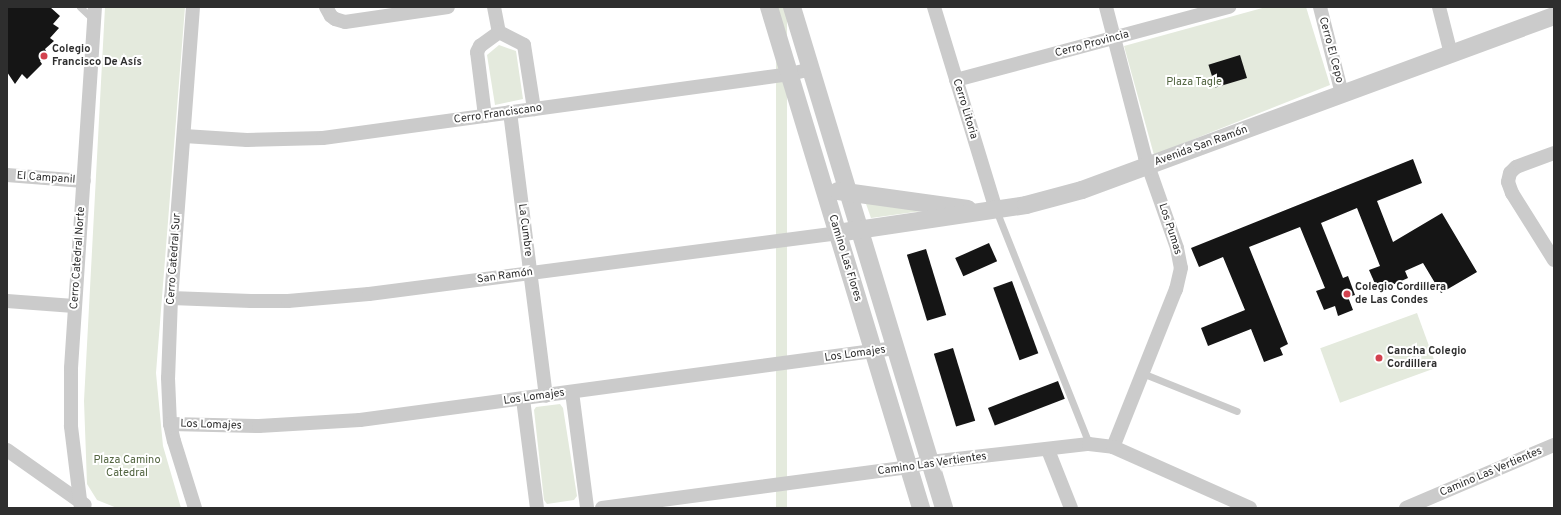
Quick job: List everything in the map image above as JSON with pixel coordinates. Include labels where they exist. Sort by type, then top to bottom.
[{"type":"street","name":"Cerro Catedral Sur","points":[[193,7],[171,298],[168,378],[170,424],[195,508]]},
{"type":"street","points":[[326,7],[331,16],[345,22],[448,7]]},
{"type":"street","points":[[494,7],[498,32]]},
{"type":"street","points":[[770,11],[794,7]]},
{"type":"street","name":"Camino Las Flores","points":[[794,7],[811,69],[944,508]]},
{"type":"street","name":"Cerro Litoria","points":[[934,7],[956,80],[991,211]]},
{"type":"street","name":"Los Pumas","points":[[1106,7],[1147,165],[1177,248],[1180,268],[1176,289],[1113,447]]},
{"type":"street","name":"Cerro Provincia","points":[[956,80],[1229,7]]},
{"type":"street","name":"Cerro El Cepo","points":[[1320,7],[1342,94]]},
{"type":"street","points":[[1439,7],[1451,54]]},
{"type":"street","name":"Camino Las Flores","points":[[770,11],[921,508]]},
{"type":"street","name":"Cerro Catedral Norte","points":[[84,506],[74,451],[71,400],[74,306],[84,181],[94,14]]},
{"type":"street","name":"Avenida San Ramón","points":[[837,233],[991,211],[1055,199],[1108,181],[1147,165],[1554,16]]},
{"type":"street","points":[[498,32],[524,45],[534,109]]},
{"type":"street","points":[[485,116],[477,52],[480,46],[498,32]]},
{"type":"street","name":"Cerro Franciscano","points":[[184,136],[247,140],[323,138],[790,74],[811,69]]},
{"type":"street","name":"La Cumbre","points":[[510,112],[546,396]]},
{"type":"street","points":[[1554,153],[1520,166],[1510,173],[1508,182],[1509,187],[1554,260]]},
{"type":"street","name":"El Campanil","points":[[7,175],[84,181]]},
{"type":"street","points":[[824,191],[848,192],[991,211]]},
{"type":"street","name":"San Ramón","points":[[171,298],[251,302],[369,294],[837,233]]},
{"type":"street","points":[[7,301],[74,306]]},
{"type":"street","name":"Los Lomajes","points":[[170,424],[260,426],[326,423],[546,396],[895,348]]},
{"type":"street","points":[[572,392],[588,508]]},
{"type":"street","points":[[522,399],[537,508]]},
{"type":"street","name":"Camino Las Vertientes","points":[[602,508],[908,467],[930,462],[1048,450],[1061,446],[1089,444],[1113,447],[1250,508]]},
{"type":"street","name":"Camino Las Vertientes","points":[[1406,508],[1554,445]]},
{"type":"street","points":[[7,450],[84,506]]},
{"type":"street","points":[[1048,450],[1071,508]]},
{"type":"lane","points":[[80,7],[94,14]]},
{"type":"lane","points":[[991,211],[1089,444]]},
{"type":"lane","points":[[1142,373],[1237,411]]},
{"type":"green space","name":"Plaza Camino Catedral","points":[[105,7],[185,7],[156,373],[163,446],[181,508],[117,508],[97,500],[87,484],[84,401]]},
{"type":"green space","points":[[776,7],[787,7],[787,508],[776,508]]},
{"type":"green space","name":"Plaza Tagle","points":[[1266,7],[1306,7],[1330,85],[1154,155],[1124,46]]},
{"type":"green space","points":[[499,45],[516,51],[523,99],[495,105],[487,55]]},
{"type":"green space","points":[[865,201],[929,210],[871,218]]},
{"type":"green space","name":"Cancha Colegio Cordillera","points":[[1417,313],[1437,368],[1340,403],[1320,348]]},
{"type":"green space","points":[[560,404],[563,408],[577,496],[574,500],[547,504],[544,500],[534,410],[536,407]]},
{"type":"building","points":[[7,7],[50,7],[60,16],[53,24],[59,28],[50,38],[54,41],[45,49],[47,53],[40,61],[42,64],[27,79],[22,74],[15,84],[7,72]]},
{"type":"building","points":[[1240,55],[1247,78],[1215,88],[1208,65]]},
{"type":"building","points":[[1413,159],[1422,183],[1377,201],[1393,242],[1442,213],[1477,272],[1441,293],[1423,263],[1405,271],[1408,278],[1390,286],[1388,281],[1376,286],[1369,270],[1380,266],[1357,208],[1321,223],[1343,278],[1348,276],[1355,295],[1348,297],[1353,310],[1338,316],[1335,306],[1324,310],[1316,291],[1325,288],[1300,227],[1249,247],[1288,344],[1280,348],[1283,355],[1264,362],[1251,329],[1208,346],[1201,328],[1245,310],[1223,257],[1199,267],[1191,248]]},
{"type":"building","points":[[989,243],[997,261],[963,276],[955,258]]},
{"type":"building","points":[[926,249],[946,315],[927,321],[907,255]]},
{"type":"building","points":[[1012,281],[1038,353],[1020,360],[993,288]]},
{"type":"building","points":[[953,348],[975,421],[956,427],[934,354]]},
{"type":"building","points":[[1058,381],[1065,399],[995,426],[988,408]]},
{"type":"place","name":"Colegio Francisco De Asís","points":[[44,56]]},
{"type":"place","name":"Colegio Cordillera de Las Condes","points":[[1347,294]]},
{"type":"place","name":"Cancha Colegio Cordillera","points":[[1379,358]]}]
